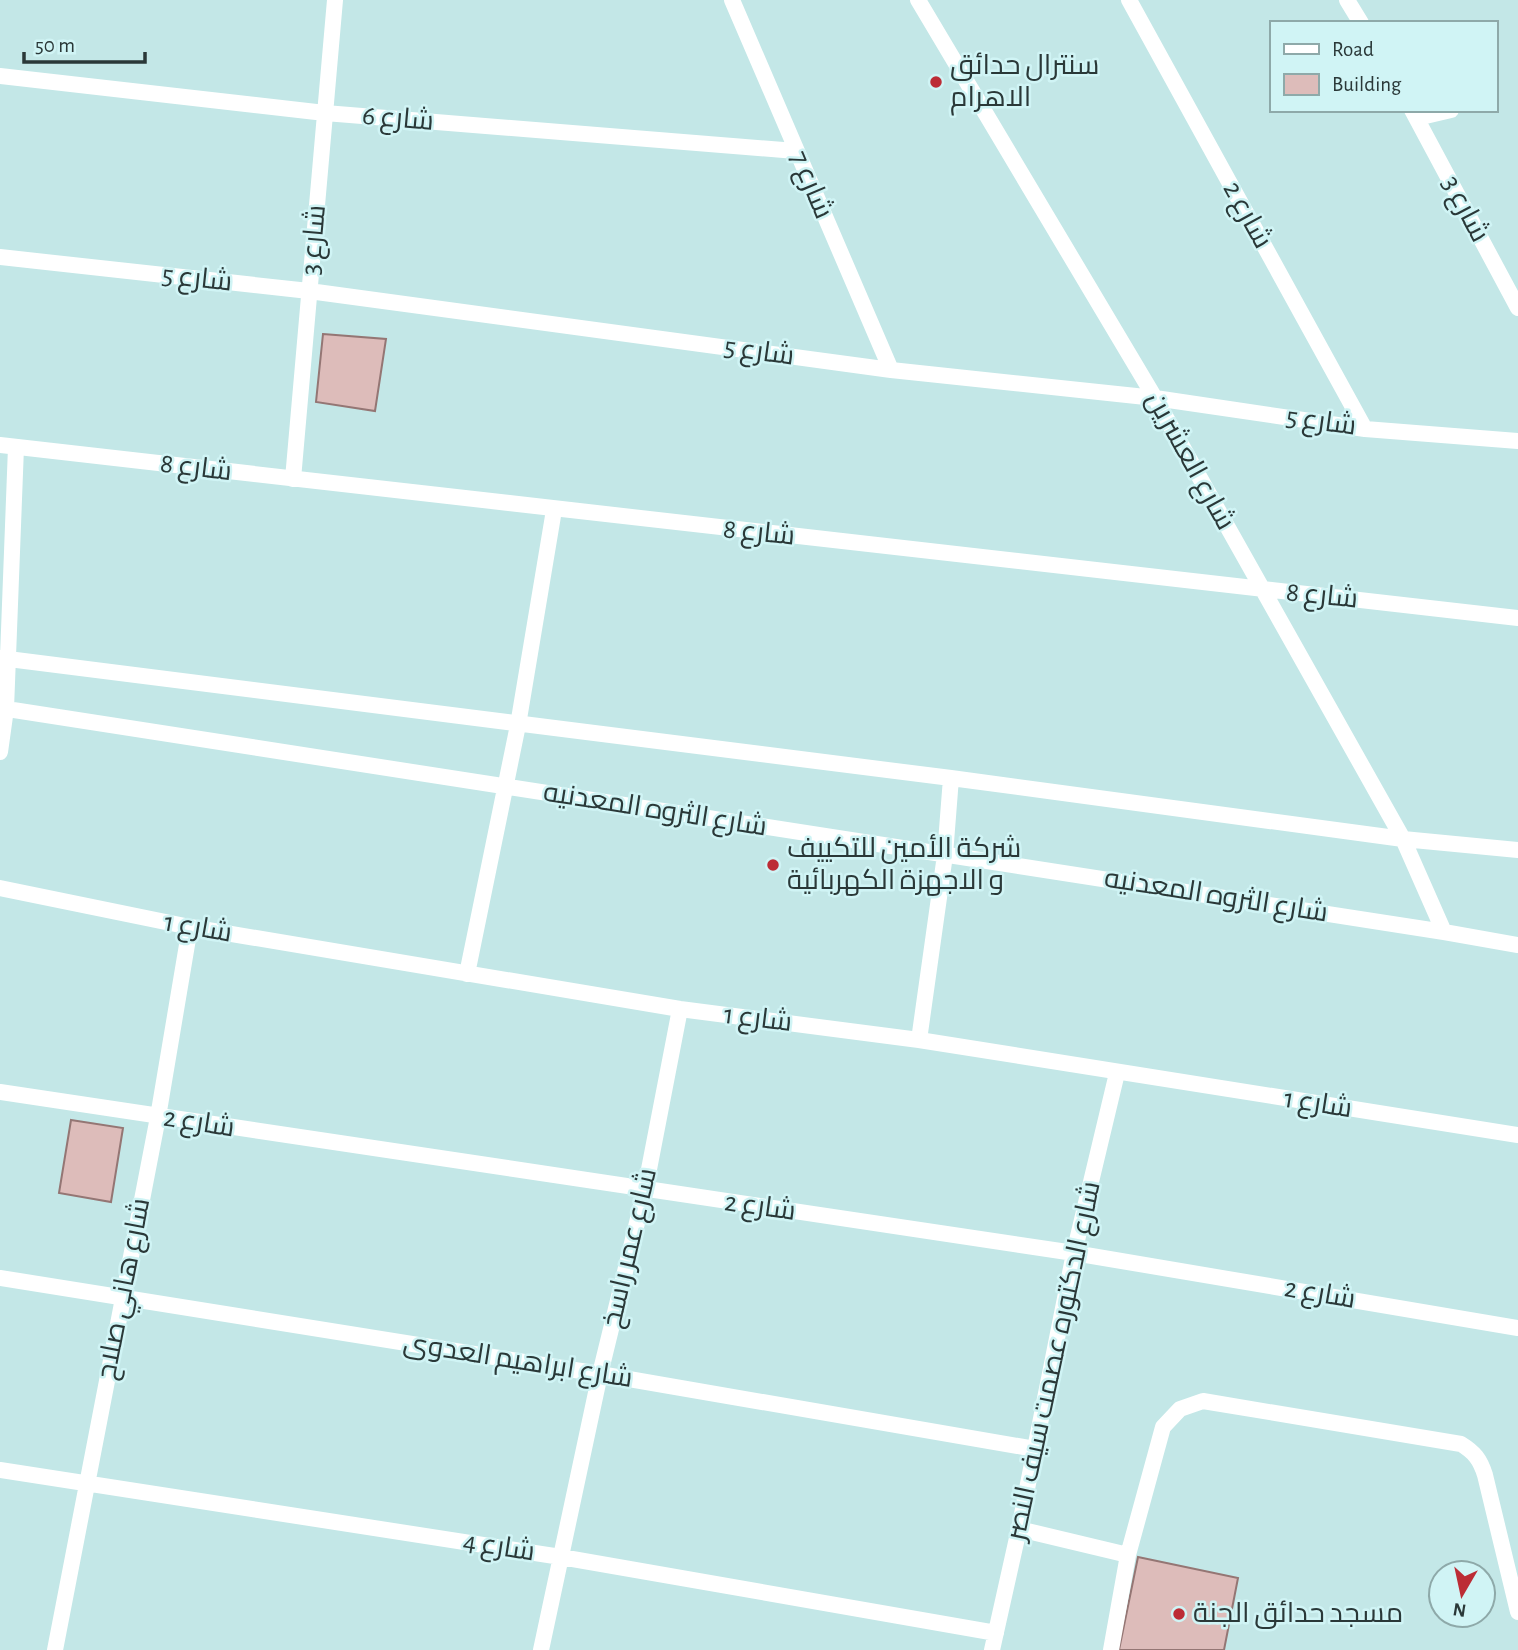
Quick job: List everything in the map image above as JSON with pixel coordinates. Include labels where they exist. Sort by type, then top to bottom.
[{"type":"street","name":"شارع 3","points":[[293,479],[335,0]]},
{"type":"street","name":"شارع 7","points":[[732,0],[891,370]]},
{"type":"street","name":"شارع العشرين","points":[[918,0],[1155,398],[1403,839],[1444,932]]},
{"type":"street","name":"شارع 2","points":[[1129,0],[1365,429]]},
{"type":"street","points":[[1348,0],[1360,21]]},
{"type":"street","name":"شارع 6","points":[[0,76],[325,113],[796,150]]},
{"type":"street","points":[[1414,114],[1432,112]]},
{"type":"street","name":"شارع 3","points":[[1414,114],[1518,308]]},
{"type":"street","name":"شارع 5","points":[[0,257],[309,291],[891,370],[1155,398],[1365,429],[1518,441]]},
{"type":"street","points":[[0,752],[8,446]]},
{"type":"street","name":"شارع 8","points":[[8,446],[1518,618]]},
{"type":"street","points":[[467,974],[519,724],[554,510]]},
{"type":"street","points":[[4,659],[951,778],[1403,839],[1518,850]]},
{"type":"street","name":"شارع الثروه المعدنيه","points":[[3,708],[1518,945]]},
{"type":"street","points":[[919,1040],[945,855],[951,778]]},
{"type":"street","name":"شارع 1","points":[[0,888],[190,927],[680,1009],[919,1040],[1518,1135]]},
{"type":"street","name":"شارع هاني صلاح","points":[[55,1650],[158,1117],[190,927]]},
{"type":"street","name":"شارع عمر راسخ","points":[[541,1650],[600,1374],[645,1190],[680,1009]]},
{"type":"street","name":"شارع الدكتوره عصمت سيف النصر","points":[[992,1650],[1019,1529],[1073,1253],[1117,1073]]},
{"type":"street","name":"شارع 2","points":[[0,1092],[1073,1253],[1518,1328]]},
{"type":"street","name":"شارع ابراهيم العدوى","points":[[0,1278],[600,1374],[1035,1449]]},
{"type":"street","points":[[1111,1650],[1128,1555],[1163,1427],[1180,1409],[1203,1401],[1461,1444],[1473,1451],[1481,1462],[1485,1475],[1518,1612]]},
{"type":"street","name":"شارع 4","points":[[0,1469],[561,1557],[996,1633]]},
{"type":"street","points":[[1019,1529],[1128,1555]]},
{"type":"building","points":[[323,334],[386,339],[375,411],[316,402]]},
{"type":"building","points":[[71,1120],[123,1128],[111,1202],[59,1193]]},
{"type":"building","name":"مسجد حدائق الجنة","points":[[1138,1557],[1238,1578],[1224,1650],[1119,1650]]},
{"type":"place","name":"سنترال حدائق الاهرام","points":[[936,82]]},
{"type":"place","name":"شركة الأمين للتكييف و الاجهزة الكهربائية","points":[[773,865]]},
{"type":"place","name":"مسجد حدائق الجنة","points":[[1179,1614]]}]
